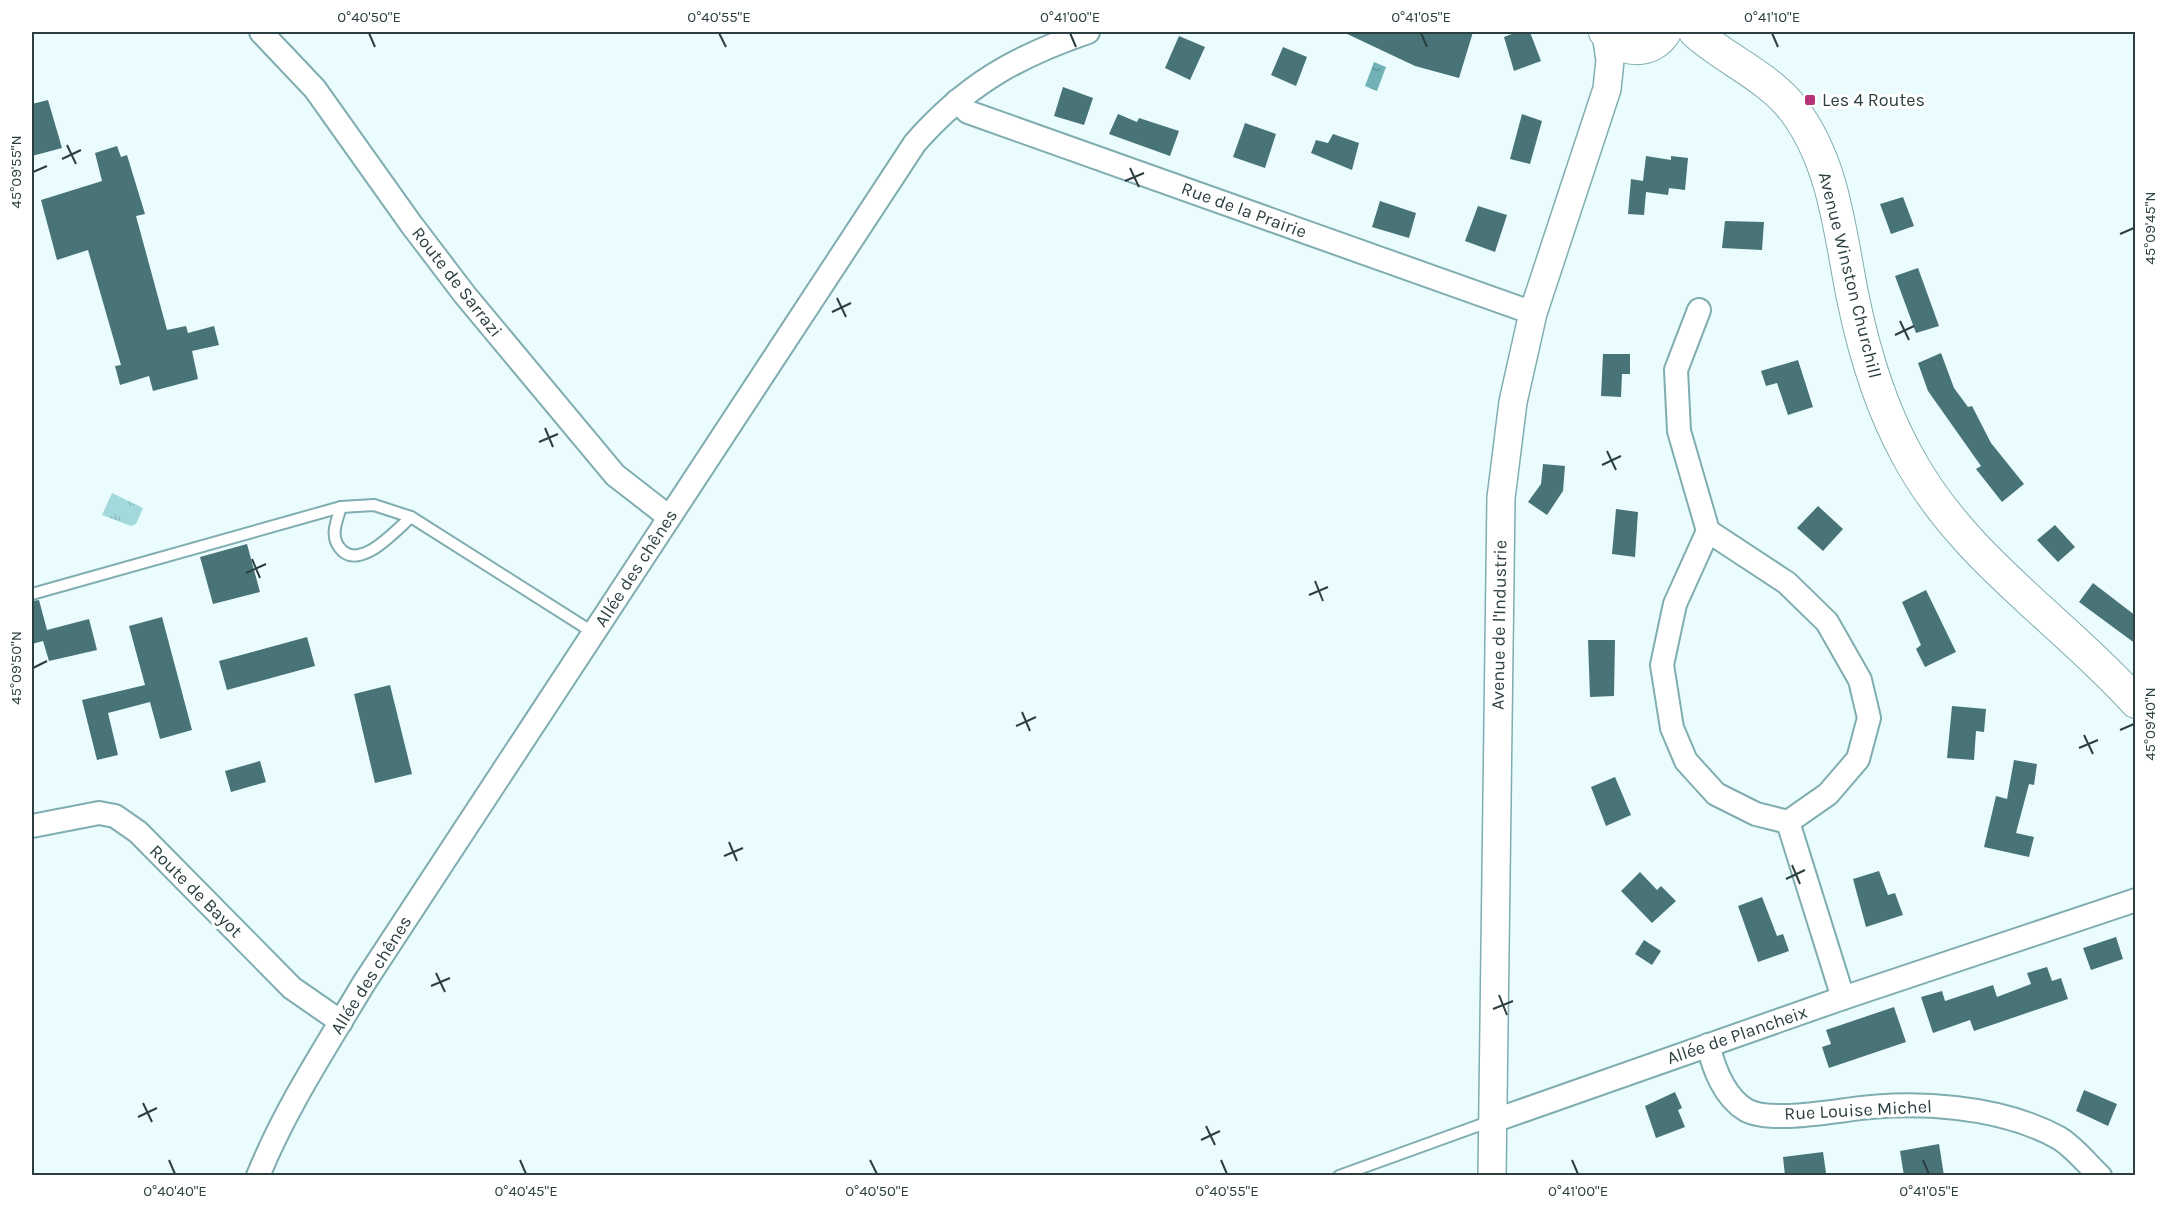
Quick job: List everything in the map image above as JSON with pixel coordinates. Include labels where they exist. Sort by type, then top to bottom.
[{"type":"main road","name":"Avenue Winston Churchill","points":[[1606,32],[1622,46],[1654,41],[1687,43],[1705,41],[1749,70],[1793,109],[1820,156],[1839,219],[1854,303],[1876,384],[1889,419],[1925,487],[1953,525],[1992,566],[2136,702]]},
{"type":"street","name":"Route de Sarrazi","points":[[261,32],[315,89],[411,224],[465,295],[615,475],[669,517]]},
{"type":"street","name":"Allée des chênes","points":[[258,1176],[279,1127],[341,1022],[915,143],[957,101],[983,80],[1030,55],[1088,32]]},
{"type":"street","name":"Avenue de l'Industrie","points":[[1492,1176],[1501,498],[1513,402],[1533,313],[1607,89],[1610,60],[1606,32]]},
{"type":"street","name":"Avenue de l'Industrie","points":[[1607,89],[1622,65],[1654,41]]},
{"type":"street","name":"Rue de la Prairie","points":[[957,101],[968,111],[1533,313]]},
{"type":"street","points":[[1699,310],[1676,370],[1679,431],[1708,531],[1787,583],[1827,622],[1860,680],[1869,718],[1858,759],[1828,794],[1788,822],[1756,814],[1716,794],[1686,761],[1672,728],[1662,665],[1675,604],[1708,531]]},
{"type":"street","name":"Route de Bayot","points":[[32,826],[99,813],[116,816],[138,832],[292,988],[341,1022]]},
{"type":"street","points":[[1788,822],[1843,998]]},
{"type":"street","name":"Allée de Plancheix","points":[[1493,1121],[1843,998],[2136,900]]},
{"type":"street","name":"Rue Louise Michel","points":[[1708,1045],[1723,1088],[1747,1111],[1793,1117],[1865,1107],[1946,1106],[1998,1115],[2061,1139],[2100,1176]]},
{"type":"lane","points":[[32,594],[341,507],[374,505],[411,517],[594,633]]},
{"type":"lane","points":[[341,507],[334,527],[337,545],[346,555],[355,556],[376,548],[411,517]]},
{"type":"lane","name":"Allée de Plancheix","points":[[1339,1176],[1493,1121]]},
{"type":"green space","points":[[112,493],[143,508],[136,524],[131,526],[102,515]]},
{"type":"water","points":[[1374,62],[1386,67],[1377,91],[1365,86]]},
{"type":"building","points":[[1343,32],[1473,32],[1459,78],[1415,66]]},
{"type":"building","points":[[1517,32],[1530,32],[1541,61],[1514,71],[1504,37]]},
{"type":"building","points":[[1179,36],[1205,47],[1190,80],[1165,68]]},
{"type":"building","points":[[1283,47],[1307,57],[1296,86],[1271,75]]},
{"type":"building","points":[[1063,87],[1093,98],[1084,125],[1054,116]]},
{"type":"building","points":[[48,100],[62,148],[32,156],[32,104]]},
{"type":"building","points":[[1118,114],[1137,122],[1139,118],[1179,131],[1170,156],[1109,134]]},
{"type":"building","points":[[1522,114],[1542,121],[1530,164],[1510,159]]},
{"type":"building","points":[[1245,123],[1276,134],[1265,168],[1233,157]]},
{"type":"building","points":[[1333,134],[1359,143],[1352,170],[1311,153],[1316,140],[1328,143]]},
{"type":"building","points":[[117,146],[121,157],[127,155],[145,214],[136,216],[167,330],[186,326],[188,333],[214,326],[219,345],[192,351],[198,379],[153,391],[149,376],[120,385],[115,366],[121,365],[88,250],[57,260],[41,200],[102,181],[95,153]]},
{"type":"building","points":[[1646,156],[1671,160],[1671,156],[1688,158],[1685,190],[1669,188],[1668,195],[1646,192],[1644,215],[1628,214],[1631,179],[1643,181]]},
{"type":"building","points":[[1903,197],[1914,226],[1891,234],[1880,204]]},
{"type":"building","points":[[1380,201],[1416,213],[1409,238],[1372,227]]},
{"type":"building","points":[[1478,206],[1507,215],[1495,252],[1465,241]]},
{"type":"building","points":[[1725,221],[1764,222],[1762,250],[1722,248]]},
{"type":"building","points":[[1918,268],[1939,326],[1916,333],[1895,276]]},
{"type":"building","points":[[1941,353],[1954,388],[1968,407],[1972,406],[1991,443],[2024,484],[2002,502],[1976,469],[1981,466],[1928,391],[1918,363]]},
{"type":"building","points":[[1603,354],[1630,354],[1630,374],[1622,374],[1621,397],[1601,396]]},
{"type":"building","points":[[1798,360],[1813,407],[1788,415],[1777,383],[1766,386],[1761,371]]},
{"type":"building","points":[[1543,464],[1565,466],[1563,491],[1547,515],[1528,502],[1541,484]]},
{"type":"building","points":[[1818,506],[1843,529],[1823,551],[1797,528]]},
{"type":"building","points":[[1616,509],[1638,512],[1635,557],[1612,554]]},
{"type":"building","points":[[2055,525],[2075,547],[2058,562],[2037,540]]},
{"type":"building","points":[[247,544],[260,592],[213,604],[200,557]]},
{"type":"building","points":[[2093,583],[2136,616],[2136,644],[2079,602]]},
{"type":"building","points":[[1926,590],[1956,652],[1925,667],[1916,649],[1921,645],[1902,602]]},
{"type":"building","points":[[39,600],[47,630],[89,619],[97,650],[49,661],[43,641],[32,644],[32,601]]},
{"type":"building","points":[[162,617],[192,730],[160,739],[150,702],[108,713],[118,755],[97,760],[82,700],[145,685],[129,626]]},
{"type":"building","points":[[307,637],[315,666],[227,690],[219,661]]},
{"type":"building","points":[[1588,640],[1615,640],[1614,696],[1590,697]]},
{"type":"building","points":[[390,685],[412,774],[375,783],[354,694]]},
{"type":"building","points":[[1952,706],[1986,709],[1984,732],[1976,731],[1974,760],[1947,758]]},
{"type":"building","points":[[2014,760],[2037,764],[2034,785],[2029,784],[2016,833],[2034,837],[2029,857],[1984,847],[1996,796],[2007,799]]},
{"type":"building","points":[[260,761],[266,782],[231,792],[225,771]]},
{"type":"building","points":[[1615,777],[1631,815],[1606,826],[1591,787]]},
{"type":"building","points":[[1879,871],[1888,895],[1895,893],[1903,915],[1866,927],[1853,879]]},
{"type":"building","points":[[1640,872],[1657,890],[1661,886],[1676,901],[1652,923],[1621,891]]},
{"type":"building","points":[[1762,897],[1777,936],[1783,934],[1789,951],[1758,962],[1738,906]]},
{"type":"building","points":[[2116,937],[2123,959],[2091,970],[2083,948]]},
{"type":"building","points":[[1644,940],[1661,951],[1652,965],[1635,954]]},
{"type":"building","points":[[2047,967],[2052,981],[2061,978],[2068,999],[1974,1031],[1970,1020],[1933,1033],[1921,997],[1942,991],[1945,1001],[1993,985],[1997,997],[2031,984],[2027,973]]},
{"type":"building","points":[[1894,1007],[1906,1042],[1829,1068],[1822,1047],[1831,1044],[1826,1030]]},
{"type":"building","points":[[2084,1090],[2117,1104],[2108,1126],[2076,1111]]},
{"type":"building","points":[[1675,1092],[1682,1108],[1678,1110],[1685,1127],[1656,1138],[1645,1106]]},
{"type":"building","points":[[1939,1144],[1944,1176],[1904,1176],[1900,1151]]},
{"type":"building","points":[[1823,1152],[1826,1173],[1785,1176],[1783,1157]]},
{"type":"place","name":"Les 4 Routes","points":[[1810,100]]}]
